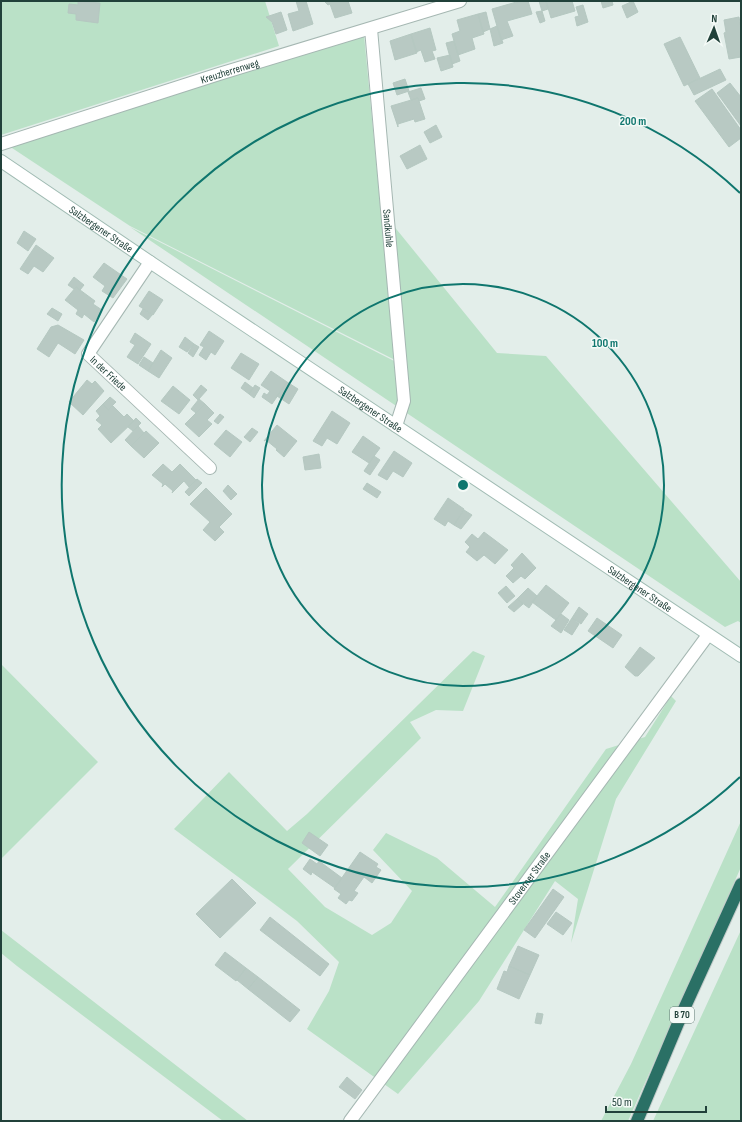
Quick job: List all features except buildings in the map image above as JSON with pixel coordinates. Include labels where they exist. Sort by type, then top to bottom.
[{"type":"highway","name":"B 70","points":[[636,1121],[741,884]]},
{"type":"street","name":"Kreuzherrenweg","points":[[1,144],[219,74],[460,1]]},
{"type":"street","name":"Sandkuhle","points":[[371,29],[404,401],[396,426]]},
{"type":"street","name":"Salzbergener Straße","points":[[1,161],[741,656]]},
{"type":"street","name":"In der Friede","points":[[150,262],[88,354],[210,468]]},
{"type":"street","name":"Stoverner Straße","points":[[350,1121],[708,635]]},
{"type":"green space","points":[[1,1],[265,1],[279,46],[1,135]]},
{"type":"green space","points":[[364,35],[395,360],[130,226],[9,146]]},
{"type":"green space","points":[[393,225],[497,353],[546,356],[741,582],[741,623],[738,621],[725,627],[130,227],[404,366]]},
{"type":"green space","points":[[473,651],[485,656],[463,711],[436,710],[410,722],[421,738],[288,869],[325,907],[372,935],[391,923],[412,891],[373,850],[386,833],[437,858],[495,907],[606,749],[645,737],[671,696],[676,701],[616,799],[571,943],[578,899],[555,881],[479,1001],[398,1094],[307,1029],[329,991],[339,962],[297,921],[174,829],[229,772],[287,831],[307,814]]},
{"type":"green space","points":[[1,664],[98,762],[1,859]]},
{"type":"green space","points":[[741,821],[741,867],[628,1121],[601,1121],[631,1064]]},
{"type":"green space","points":[[1,930],[248,1121],[223,1121],[17,966],[1,953]]},
{"type":"green space","points":[[741,930],[741,1121],[653,1121]]}]
